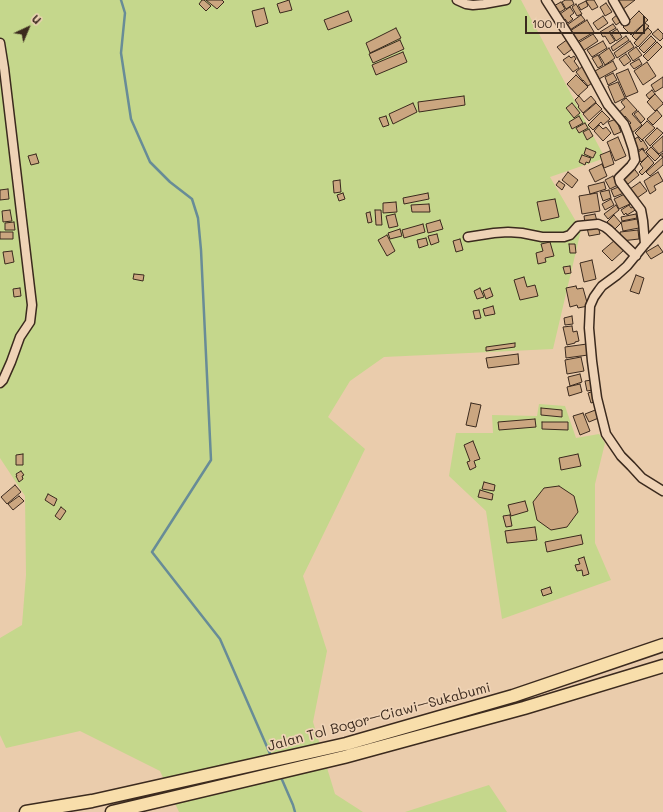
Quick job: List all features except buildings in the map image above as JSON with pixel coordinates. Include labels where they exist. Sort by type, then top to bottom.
[{"type":"highway","name":"Jalan Tol Bogor–Ciawi–Sukabumi","points":[[26,812],[92,801],[346,744],[513,696],[663,645]]},
{"type":"highway","name":"Jalan Tol Bogor–Ciawi–Sukabumi","points":[[112,812],[344,757],[524,708],[663,666]]},
{"type":"street","points":[[457,0],[473,5],[506,0]]},
{"type":"street","points":[[546,0],[580,53],[608,104],[624,124],[634,150],[634,162],[618,178],[641,210],[645,244]]},
{"type":"street","points":[[612,0],[625,21]]},
{"type":"street","points":[[0,43],[32,305],[30,322],[20,337],[11,362],[3,380],[0,383]]},
{"type":"street","points":[[468,237],[508,232],[542,237],[564,237],[570,235],[578,226],[598,224],[605,227],[636,256]]},
{"type":"street","points":[[663,224],[627,266],[602,286],[596,293],[590,306],[588,328],[598,405],[606,434],[621,456],[642,478],[663,491]]},
{"type":"green space","points":[[0,0],[521,0],[605,158],[550,177],[581,230],[553,349],[384,357],[350,381],[328,417],[365,449],[303,576],[327,651],[313,722],[335,794],[363,812],[179,812],[160,771],[80,731],[6,748],[0,735],[0,638],[22,625],[26,575],[25,496],[0,458]]},
{"type":"green space","points":[[539,404],[565,406],[576,438],[599,434],[605,443],[595,484],[595,543],[611,580],[502,619],[486,511],[449,476],[456,433],[493,433],[492,415],[537,416]]},
{"type":"green space","points":[[489,785],[507,812],[405,812]]},
{"type":"waterway","points":[[121,0],[125,13],[121,53],[131,119],[150,162],[170,182],[192,199],[198,218],[201,250],[211,460],[152,552],[220,639],[271,756]]},
{"type":"waterway","points":[[280,775],[295,812]]}]
